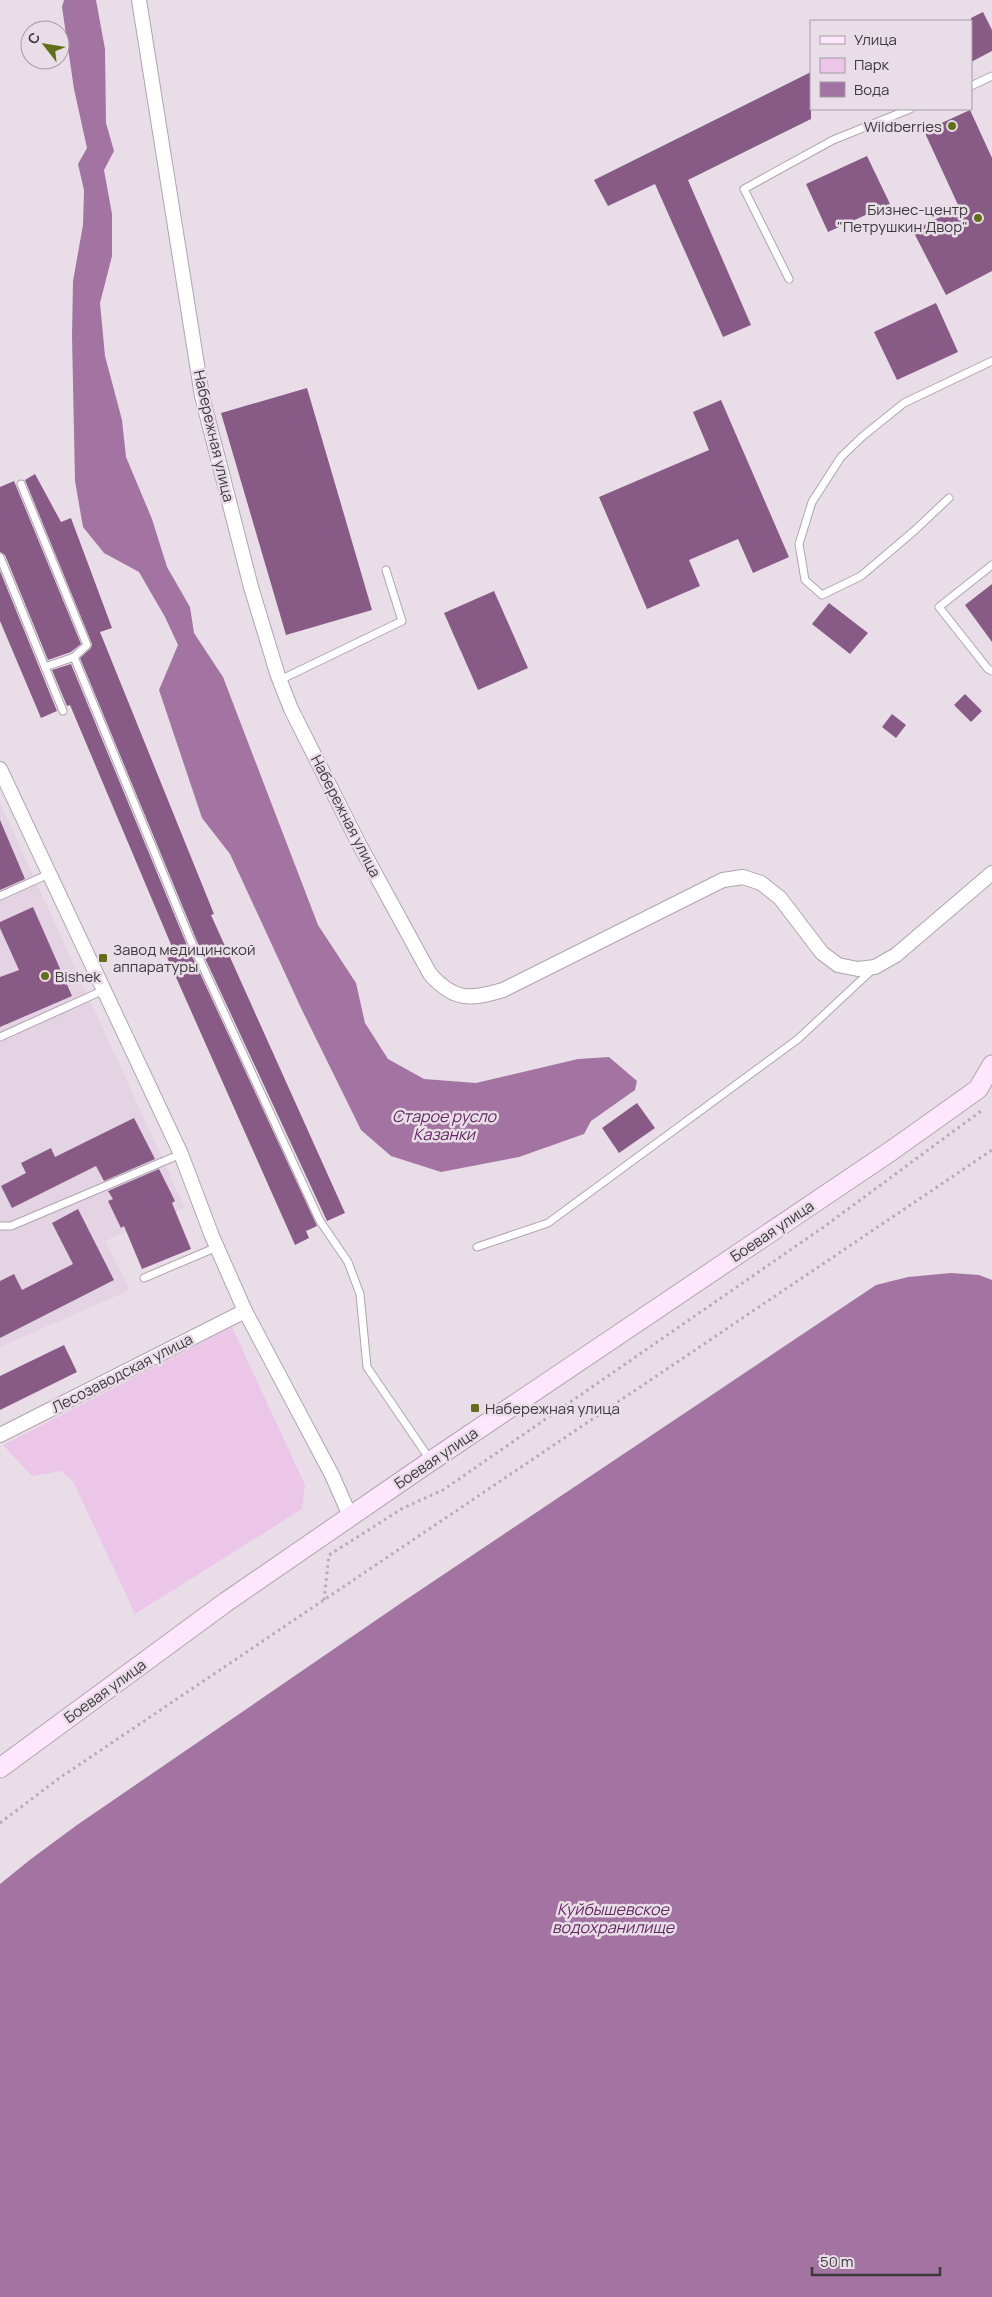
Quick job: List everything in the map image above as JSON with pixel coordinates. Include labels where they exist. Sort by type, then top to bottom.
[{"type":"main road","name":"Боевая улица","points":[[0,1768],[226,1602],[431,1461],[882,1157],[978,1089],[992,1065]]},
{"type":"street","name":"Набережная улица","points":[[139,0],[202,396],[252,587],[280,680],[291,709],[359,844],[430,974],[443,988],[461,996],[478,998],[503,990],[723,880],[743,876],[761,883],[780,898],[822,953],[838,965],[858,968],[876,966],[896,955],[992,873]]},
{"type":"street","points":[[1,772],[180,1154],[245,1311],[332,1475],[350,1516]]},
{"type":"street","name":"Лесозаводская улица","points":[[0,1436],[245,1311]]},
{"type":"lane","points":[[972,86],[991,79]]},
{"type":"lane","points":[[789,278],[744,189],[833,140],[908,110]]},
{"type":"lane","points":[[949,498],[914,532],[861,576],[822,595],[805,580],[798,544],[812,502],[841,457],[862,436],[904,404],[992,361]]},
{"type":"lane","points":[[21,484],[88,645],[74,657],[45,667]]},
{"type":"lane","points":[[0,557],[63,711]]},
{"type":"lane","points":[[991,669],[939,607],[992,565]]},
{"type":"lane","points":[[280,680],[402,621],[386,570]]},
{"type":"lane","points":[[74,657],[192,941],[320,1221],[348,1262],[360,1294],[367,1367],[431,1461]]},
{"type":"lane","points":[[0,896],[49,874]]},
{"type":"lane","points":[[478,1247],[548,1222],[798,1039],[876,966]]},
{"type":"lane","points":[[0,1037],[104,990]]},
{"type":"lane","points":[[0,1226],[11,1226],[180,1154]]},
{"type":"lane","points":[[144,1278],[217,1247]]},
{"type":"path","points":[[324,1600],[329,1555],[403,1508],[443,1490],[825,1226],[982,1110]]},
{"type":"path","points":[[0,1823],[58,1779],[992,1150]]},
{"type":"shaded area","points":[[0,803],[185,1208],[105,1241],[130,1290],[0,1347]]},
{"type":"green space","points":[[232,1327],[305,1485],[302,1509],[135,1614],[74,1483],[61,1471],[32,1476],[3,1445]]},
{"type":"water","name":"Старое русло Казанки","points":[[64,0],[96,0],[105,49],[106,123],[114,151],[104,170],[112,214],[112,256],[100,303],[105,356],[122,420],[126,457],[152,519],[167,567],[190,607],[194,633],[223,677],[318,925],[356,983],[365,1023],[388,1059],[424,1079],[476,1083],[578,1059],[609,1057],[637,1081],[635,1090],[591,1121],[584,1134],[519,1157],[441,1172],[391,1156],[361,1130],[301,1008],[230,854],[202,818],[159,690],[178,645],[165,617],[139,572],[104,553],[83,527],[75,481],[72,336],[73,281],[83,225],[84,190],[78,164],[87,148],[70,62],[70,20],[64,20],[62,7]]},
{"type":"water","name":"Куйбышевское водохранилище","points":[[951,1273],[979,1275],[992,1280],[992,2297],[0,2297],[0,1884],[77,1825],[404,1601],[876,1285],[908,1277]]},
{"type":"building","points":[[983,12],[992,30],[992,51],[972,61],[972,20],[971,18]]},
{"type":"building","points":[[810,72],[811,119],[688,180],[751,325],[723,337],[655,184],[608,206],[594,180]]},
{"type":"building","points":[[970,110],[992,158],[992,271],[946,295],[913,231],[959,207],[924,131]]},
{"type":"building","points":[[867,156],[890,204],[828,232],[806,184]]},
{"type":"building","points":[[936,303],[958,352],[897,380],[874,332]]},
{"type":"building","points":[[307,388],[372,610],[286,635],[221,413]]},
{"type":"building","points":[[721,400],[789,557],[753,573],[738,539],[689,560],[700,586],[647,609],[599,497],[709,450],[693,412]]},
{"type":"building","points":[[35,474],[61,522],[71,518],[112,628],[100,632],[214,914],[211,915],[345,1213],[327,1221],[196,939],[80,658],[91,648],[92,644],[25,480]]},
{"type":"building","points":[[14,481],[81,644],[71,652],[48,660],[5,555],[0,552],[0,487]]},
{"type":"building","points":[[0,571],[57,711],[41,718],[0,621]]},
{"type":"building","points":[[992,584],[992,642],[965,605]]},
{"type":"building","points":[[494,591],[528,668],[478,690],[444,613]]},
{"type":"building","points":[[829,603],[868,633],[850,654],[812,624]]},
{"type":"building","points":[[71,664],[186,943],[317,1226],[306,1231],[309,1238],[295,1245],[167,957],[175,954],[70,705],[67,706],[52,670]]},
{"type":"building","points":[[965,694],[982,711],[971,722],[954,705]]},
{"type":"building","points":[[892,714],[906,725],[896,738],[882,727]]},
{"type":"building","points":[[0,820],[25,879],[0,890]]},
{"type":"building","points":[[33,907],[72,996],[0,1027],[0,977],[19,970],[0,928],[0,922]]},
{"type":"building","points":[[637,1103],[655,1128],[619,1153],[602,1128]]},
{"type":"building","points":[[134,1118],[155,1159],[104,1181],[96,1166],[12,1208],[1,1186],[26,1173],[21,1163],[51,1148],[55,1157]]},
{"type":"building","points":[[159,1169],[175,1201],[172,1203],[191,1249],[142,1269],[124,1226],[121,1228],[108,1201],[113,1199],[108,1191]]},
{"type":"building","points":[[78,1209],[114,1280],[0,1338],[0,1281],[14,1274],[22,1290],[73,1264],[52,1223]]},
{"type":"building","points":[[64,1345],[77,1372],[0,1410],[0,1376]]},
{"type":"place","name":"Wildberries","points":[[952,126]]},
{"type":"place","name":"Бизнес-центр \"Петрушкин Двор\"","points":[[978,218]]},
{"type":"place","name":"Завод медицинской аппаратуры","points":[[103,958]]},
{"type":"place","name":"Bishek","points":[[45,976]]},
{"type":"place","name":"Набережная улица","points":[[475,1408]]}]
